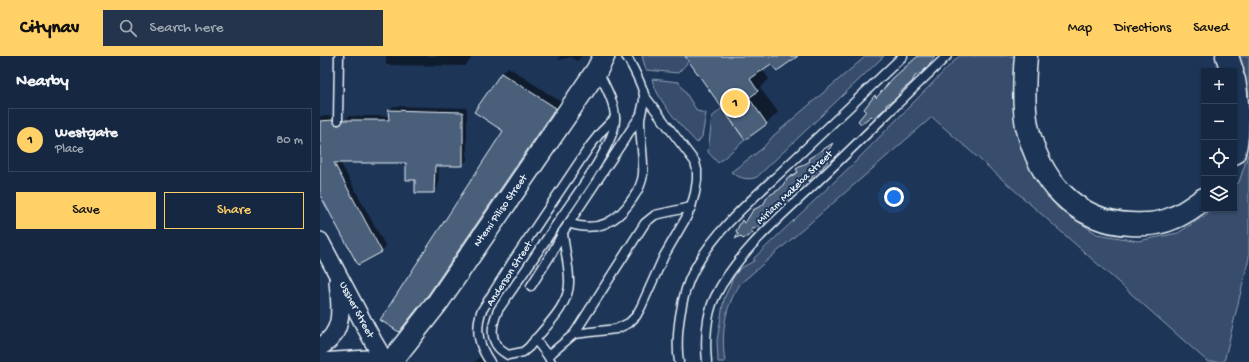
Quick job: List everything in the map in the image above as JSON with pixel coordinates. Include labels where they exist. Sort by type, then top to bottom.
[{"type":"highway","points":[[1026,56],[1025,104],[1027,126],[1046,174],[1057,189],[1070,201],[1084,211],[1100,219],[1116,223],[1138,225],[1173,218],[1187,211],[1201,201]]},
{"type":"highway","points":[[1228,56],[1231,68]]},
{"type":"highway","points":[[1236,140],[1237,104]]},
{"type":"street","name":"Ntemi Piliso Street","points":[[387,361],[438,302],[601,63]]},
{"type":"street","name":"Ussher Street","points":[[320,241],[373,341],[387,361]]},
{"type":"street","points":[[320,346],[332,338],[338,326],[340,314],[337,274]]},
{"type":"street","points":[[320,362],[387,361]]},
{"type":"lane","points":[[338,120],[339,56]]},
{"type":"lane","points":[[574,334],[616,328],[630,323],[641,307],[664,256],[686,218],[695,193],[697,170],[695,162],[644,95],[632,65],[626,56]]},
{"type":"lane","name":"Miriam Makeba Street","points":[[679,362],[678,338],[680,314],[693,272],[703,254],[749,202],[903,56]]},
{"type":"lane","name":"Miriam Makeba Street","points":[[707,362],[706,337],[714,299],[724,280],[735,264],[782,216],[947,56]]},
{"type":"lane","name":"Anderson Street","points":[[562,232],[569,281],[569,289],[566,298],[560,310],[524,352],[508,355],[498,347],[492,329],[498,310],[599,160],[614,128],[615,118],[601,63]]},
{"type":"lane","points":[[568,223],[580,226],[596,226],[605,224],[618,217],[626,208],[641,183],[643,174],[640,116],[644,95]]},
{"type":"lane","points":[[531,286],[552,253],[562,232],[640,116]]},
{"type":"lane","points":[[490,362],[480,344],[478,321],[481,312],[513,260],[590,146],[615,118]]},
{"type":"lane","points":[[535,339],[550,359],[574,334],[645,223],[656,215],[691,207]]},
{"type":"shaded area","points":[[642,56],[685,56],[689,61],[678,73],[646,70]]},
{"type":"shaded area","points":[[866,56],[884,56],[757,177],[750,179],[744,178],[731,172],[763,148],[773,136]]},
{"type":"shaded area","points":[[959,56],[1017,56],[1037,179],[1058,208],[1097,234],[1138,241],[1178,233],[1210,212],[1237,212],[1237,184],[1249,152],[1249,258],[1224,362],[1208,362],[932,117],[740,284],[726,315],[723,339],[725,362],[718,362],[717,340],[724,299],[732,280],[739,269],[754,261],[754,258],[854,163]]},
{"type":"shaded area","points":[[1239,56],[1249,56],[1249,97],[1243,69]]},
{"type":"shaded area","points":[[652,79],[679,82],[697,111],[706,113],[702,137],[697,143],[665,105],[655,88]]},
{"type":"shaded area","points":[[722,108],[745,140],[718,163],[708,152],[712,117]]},
{"type":"building","points":[[685,56],[798,56],[777,71],[771,64],[750,79],[758,91],[749,98],[767,124],[745,140]]},
{"type":"building","points":[[918,56],[935,56],[929,66],[915,76],[912,82],[898,94],[899,95],[894,100],[886,105],[887,107],[873,118],[871,116],[861,124],[858,121],[866,111],[864,109],[875,95],[876,98],[893,78]]},
{"type":"building","points":[[501,73],[556,108],[428,295],[399,332],[380,320],[503,131],[474,112]]},
{"type":"building","points":[[388,110],[463,112],[463,166],[435,166],[434,193],[415,193],[415,180],[406,180],[406,163],[334,163],[382,252],[358,265],[320,195],[320,121],[333,120],[335,124],[338,125],[342,123],[343,120],[389,120]]},
{"type":"building","points":[[833,143],[827,153],[831,157],[820,171],[818,169],[809,182],[806,179],[799,191],[788,198],[780,209],[770,214],[764,224],[751,230],[753,233],[743,239],[740,236],[735,239],[738,234],[736,231],[742,220],[745,223],[753,210],[763,205],[768,196],[780,189],[787,179],[798,172],[796,169],[810,161],[808,159]]},
{"type":"place","name":"Westgate","points":[[735,103]]}]
